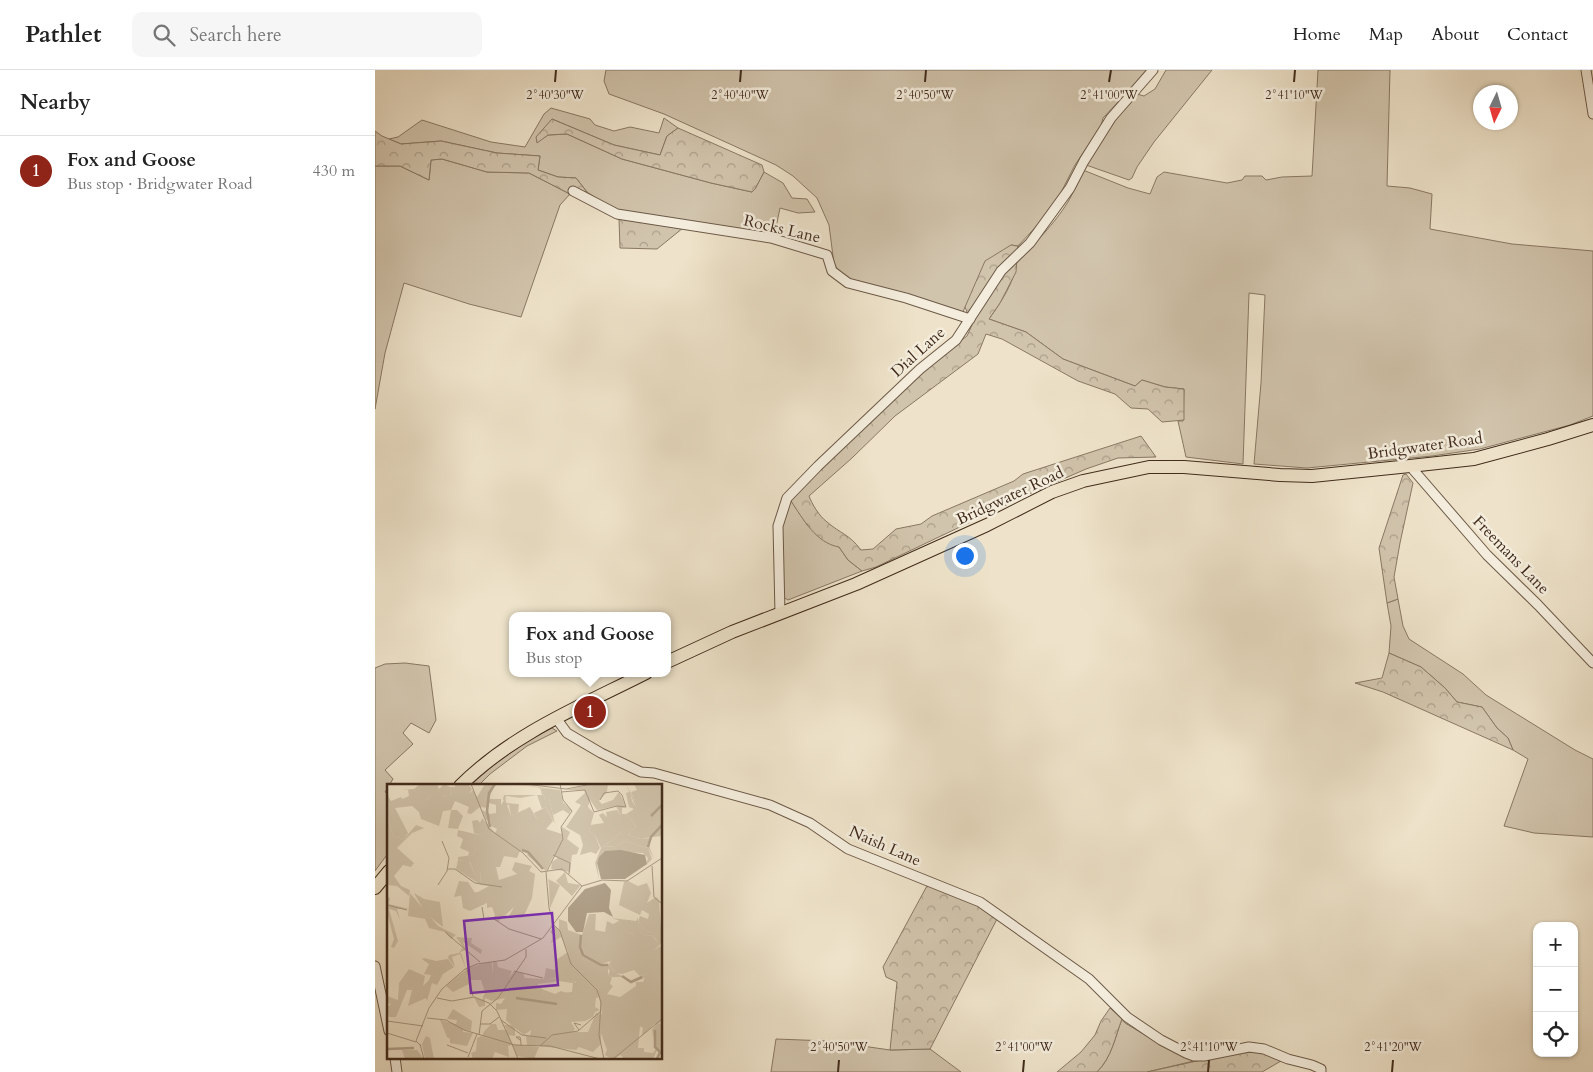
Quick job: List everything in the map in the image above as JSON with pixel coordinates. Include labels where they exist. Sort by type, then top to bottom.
[{"type":"highway","name":"Bridgwater Road","points":[[671,660],[732,632],[856,584],[970,533],[1052,492],[1114,473],[1149,467],[1184,467],[1312,476],[1410,466],[1474,459],[1548,439],[1593,424]]},
{"type":"highway","points":[[462,784],[504,748],[556,718],[638,677]]},
{"type":"highway","points":[[375,888],[387,873]]},
{"type":"street","name":"Dial Lane","points":[[780,614],[778,526],[787,498],[913,376],[956,340],[1001,271],[1030,243],[1070,188],[1084,161],[1111,118],[1153,70]]},
{"type":"street","points":[[1586,70],[1593,114]]},
{"type":"street","name":"Rocks Lane","points":[[573,191],[617,214],[771,238],[827,255],[832,271],[848,283],[906,298],[970,318]]},
{"type":"street","name":"Freemans Lane","points":[[1410,466],[1487,555],[1593,663]]},
{"type":"street","name":"Naish Lane","points":[[556,718],[567,733],[601,753],[641,772],[654,773],[770,805],[810,823],[848,849],[980,902],[1089,979],[1127,1017],[1186,1054],[1204,1056],[1249,1047],[1263,1049],[1287,1059],[1312,1065],[1321,1070],[1321,1072]]},
{"type":"street","points":[[375,966],[387,1022]]},
{"type":"green space","points":[[606,70],[1148,70],[1103,118],[1101,126],[1075,165],[1056,202],[1044,218],[1018,246],[1011,245],[963,312],[850,280],[841,274],[834,264],[829,225],[817,198],[793,176],[776,165],[664,114],[609,94],[604,81]]},
{"type":"green space","points":[[1166,70],[1212,70],[1154,142],[1132,178],[1129,180],[1086,165],[1118,114],[1137,94],[1144,96],[1155,89]]},
{"type":"green space","points":[[1318,70],[1390,70],[1387,186],[1410,188],[1432,194],[1430,229],[1512,244],[1593,251],[1593,416],[1570,425],[1480,449],[1432,456],[1307,468],[1254,464],[1261,383],[1265,295],[1249,293],[1243,464],[1186,457],[1178,421],[1183,421],[1184,389],[1165,387],[1142,380],[1135,386],[1063,359],[1026,332],[989,319],[1003,299],[1016,268],[1017,260],[1044,233],[1063,210],[1083,170],[1128,188],[1150,194],[1157,177],[1164,172],[1227,183],[1242,180],[1245,176],[1262,176],[1266,180],[1282,177],[1312,176]]},
{"type":"green space","points":[[551,108],[590,119],[595,125],[614,131],[630,127],[659,133],[664,118],[678,128],[667,136],[660,155],[614,145],[552,119],[537,142],[548,135],[567,134],[622,159],[752,192],[764,172],[783,183],[792,198],[807,199],[815,212],[798,213],[780,208],[775,232],[771,235],[621,211],[610,207],[587,192],[576,178],[558,177],[538,170],[540,156],[497,153],[441,141],[401,144],[389,139],[398,137],[422,120],[491,142],[525,147],[544,114]]},
{"type":"green space","points":[[552,119],[614,145],[660,155],[667,136],[678,128],[762,165],[764,172],[752,192],[622,159],[567,134],[548,135],[537,143],[536,137]]},
{"type":"green space","points":[[375,131],[401,144],[441,141],[497,153],[540,156],[538,170],[558,177],[576,178],[587,192],[575,190],[570,194],[529,173],[487,172],[442,159],[431,160],[429,180],[400,166],[375,166]]},
{"type":"green space","points":[[442,159],[487,172],[529,173],[570,194],[560,205],[521,317],[469,304],[404,283],[385,353],[375,409],[375,166],[400,166],[429,180],[431,160]]},
{"type":"green space","points":[[619,219],[683,228],[657,249],[620,248]]},
{"type":"green space","points":[[1011,245],[1018,246],[1016,272],[1000,303],[989,319],[1026,332],[1063,359],[1135,386],[1142,380],[1165,387],[1184,389],[1184,420],[1162,422],[1148,409],[1131,408],[1115,394],[1078,381],[1002,339],[986,334],[978,354],[895,416],[809,496],[816,510],[824,519],[849,537],[861,550],[873,549],[896,529],[921,524],[932,516],[1014,481],[1023,474],[1141,436],[1156,457],[1118,458],[1086,469],[876,567],[862,571],[848,560],[839,547],[823,541],[805,522],[791,501],[923,370],[967,336],[972,325],[965,307],[985,261]]},
{"type":"green space","points":[[1406,474],[1413,483],[1394,577],[1398,599],[1387,603],[1379,548],[1403,475]]},
{"type":"green space","points":[[791,501],[808,526],[839,547],[848,560],[862,571],[788,600],[783,597],[782,522]]},
{"type":"green space","points":[[1398,599],[1403,626],[1409,639],[1463,674],[1486,695],[1575,750],[1593,759],[1593,837],[1534,833],[1504,826],[1528,759],[1513,750],[1508,738],[1497,728],[1482,707],[1457,702],[1445,688],[1421,667],[1389,653],[1391,626],[1387,603]]},
{"type":"green space","points":[[1389,653],[1421,667],[1445,688],[1457,702],[1482,707],[1497,728],[1508,738],[1513,750],[1383,692],[1355,683],[1382,678]]},
{"type":"green space","points":[[405,663],[429,666],[436,720],[429,733],[411,723],[403,733],[413,744],[385,770],[393,779],[390,784],[387,784],[385,792],[387,794],[387,855],[375,871],[375,668],[385,664]]},
{"type":"green space","points":[[552,728],[557,731],[527,746],[480,784],[472,784],[489,769],[530,740]]},
{"type":"green space","points":[[928,884],[977,905],[997,919],[930,1049],[890,1050],[897,982],[886,977],[883,967]]},
{"type":"green space","points":[[1110,1008],[1122,1019],[1113,1047],[1102,1066],[1097,1072],[1057,1072],[1081,1052],[1095,1035],[1101,1021]]},
{"type":"green space","points":[[1122,1019],[1125,1023],[1165,1047],[1194,1061],[1147,1072],[1097,1072],[1113,1047]]},
{"type":"green space","points":[[776,1039],[828,1041],[890,1050],[930,1049],[961,1072],[771,1072]]},
{"type":"green space","points":[[1261,1052],[1281,1061],[1262,1072],[1147,1072],[1233,1053]]},
{"type":"place","name":"Fox and Goose","points":[[590,712]]}]
